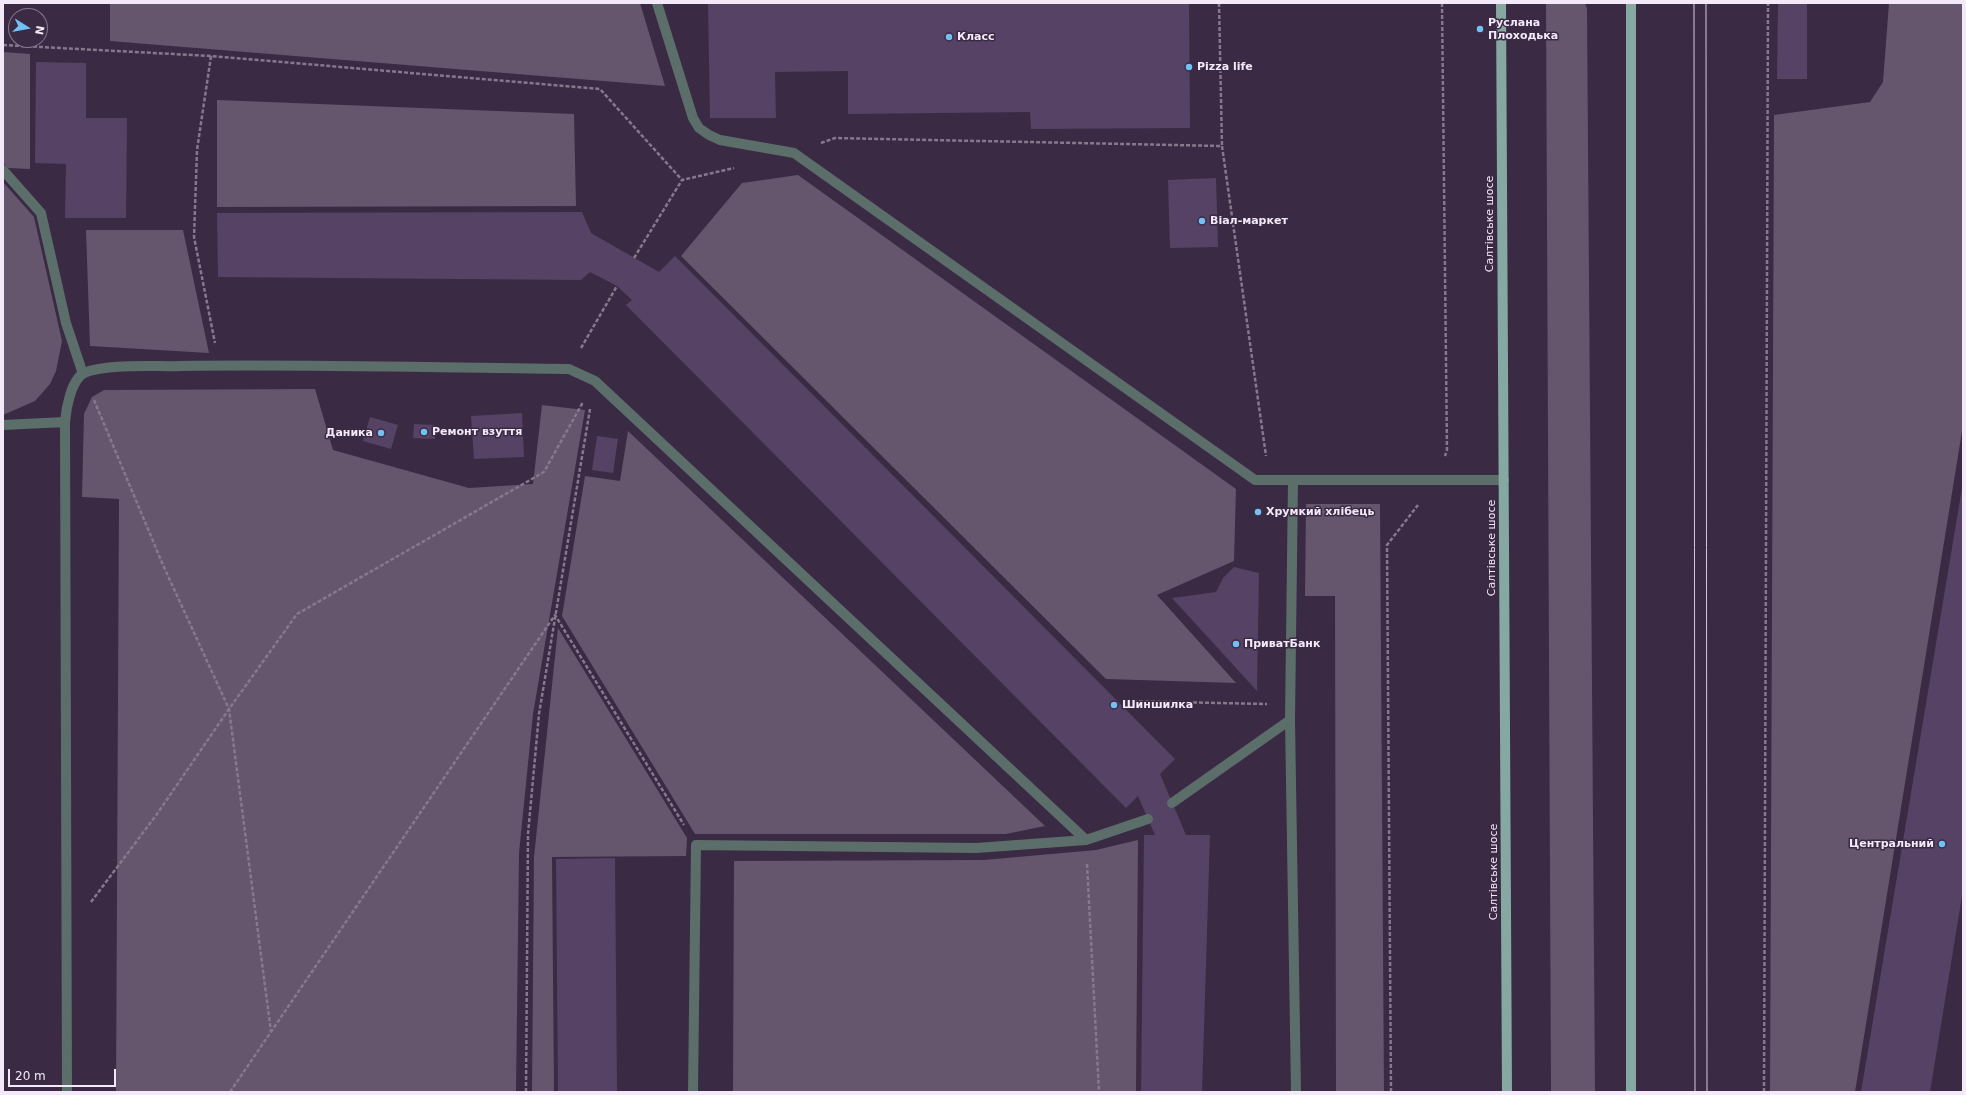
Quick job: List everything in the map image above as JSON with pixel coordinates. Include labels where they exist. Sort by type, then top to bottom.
[{"type":"main road","name":"Салтівське шосе","points":[[1500,3],[1507,1092]]},
{"type":"main road","points":[[1631,3],[1631,1092]]},
{"type":"lane","points":[[657,3],[689,108],[699,128],[720,140],[794,153],[1255,480],[1504,480]]},
{"type":"lane","points":[[3,170],[41,213],[66,323],[83,374]]},
{"type":"lane","points":[[67,1092],[65,422],[67,405],[71,391],[83,374],[104,368],[220,366],[569,370],[595,381],[1086,840]]},
{"type":"lane","points":[[3,425],[65,422]]},
{"type":"lane","points":[[1293,480],[1290,720],[1296,1092]]},
{"type":"lane","points":[[1172,803],[1290,720]]},
{"type":"lane","points":[[693,1092],[696,845],[976,848],[1086,840],[1148,819]]},
{"type":"path","points":[[1219,3],[1222,146],[1270,481]]},
{"type":"path","points":[[1391,1092],[1387,545],[1438,480],[1447,450],[1442,3]]},
{"type":"path","points":[[1764,1092],[1768,3]]},
{"type":"path","points":[[3,45],[211,56],[600,89],[682,180]]},
{"type":"path","points":[[211,56],[197,150],[194,237],[220,366]]},
{"type":"path","points":[[794,153],[835,138],[1222,146]]},
{"type":"path","points":[[634,258],[682,180],[742,166]]},
{"type":"path","points":[[569,370],[617,286]]},
{"type":"path","points":[[83,374],[163,565],[229,709],[271,1033]]},
{"type":"path","points":[[526,1092],[528,834],[539,714],[595,381]]},
{"type":"path","points":[[90,903],[157,814],[229,709],[298,614],[544,472],[595,381]]},
{"type":"path","points":[[555,615],[696,845]]},
{"type":"path","points":[[230,1092],[555,615]]},
{"type":"path","points":[[1127,700],[1290,705]]},
{"type":"path","points":[[1086,840],[1099,1092]]},
{"type":"shaded area","points":[[110,3],[640,3],[665,86],[110,41]]},
{"type":"shaded area","points":[[1546,3],[1585,3],[1587,9],[1595,1092],[1551,1092]]},
{"type":"shaded area","points":[[1889,3],[1963,3],[1963,425],[1855,1092],[1770,1092],[1774,115],[1870,102],[1883,82]]},
{"type":"shaded area","points":[[3,52],[30,54],[30,169],[8,168],[3,163]]},
{"type":"shaded area","points":[[217,100],[574,114],[576,206],[217,207]]},
{"type":"shaded area","points":[[798,175],[1236,489],[1234,561],[1157,595],[1236,683],[1106,679],[681,256],[742,183]]},
{"type":"shaded area","points":[[3,182],[34,217],[62,341],[56,371],[50,384],[35,401],[3,415]]},
{"type":"shaded area","points":[[86,230],[183,230],[209,353],[90,346]]},
{"type":"shaded area","points":[[315,389],[333,450],[469,488],[533,484],[542,405],[585,410],[533,714],[519,853],[516,1092],[116,1092],[119,499],[82,497],[84,414],[92,397],[104,390]]},
{"type":"shaded area","points":[[628,431],[1045,826],[1006,834],[695,834],[562,616],[585,476],[620,481]]},
{"type":"shaded area","points":[[1306,504],[1380,504],[1384,1092],[1336,1092],[1335,596],[1305,596]]},
{"type":"shaded area","points":[[558,628],[687,838],[686,856],[552,857],[554,1092],[532,1092],[534,857]]},
{"type":"shaded area","points":[[1138,840],[1136,1092],[733,1092],[734,861],[984,860],[1096,850]]},
{"type":"building","name":"Класс","points":[[708,3],[1189,3],[1190,128],[1031,129],[1030,112],[848,114],[848,71],[775,72],[776,118],[710,118]]},
{"type":"building","points":[[1778,3],[1807,3],[1807,79],[1777,79]]},
{"type":"building","points":[[36,62],[86,63],[86,118],[127,118],[126,218],[65,218],[66,164],[35,163]]},
{"type":"building","points":[[1216,178],[1218,247],[1170,248],[1168,180]]},
{"type":"building","points":[[582,212],[591,233],[659,272],[675,256],[1175,759],[1160,774],[1186,835],[1210,835],[1202,1092],[1141,1092],[1144,835],[1155,835],[1138,796],[1126,808],[626,305],[632,300],[617,286],[590,272],[581,280],[218,277],[217,213]]},
{"type":"building","points":[[522,413],[524,457],[474,459],[471,416]]},
{"type":"building","name":"Даника","points":[[370,417],[398,425],[391,449],[363,441]]},
{"type":"building","name":"Ремонт взуття","points":[[414,424],[435,425],[435,439],[413,438]]},
{"type":"building","points":[[597,436],[618,439],[613,473],[592,470]]},
{"type":"building","points":[[1962,488],[1963,890],[1930,1092],[1861,1092]]},
{"type":"building","name":"ПриватБанк","points":[[1234,567],[1259,573],[1257,691],[1172,598],[1216,592],[1223,578]]},
{"type":"building","points":[[615,858],[617,1092],[558,1092],[556,859]]},
{"type":"tram line","points":[[1694,3],[1695,1092]]},
{"type":"tram line","points":[[1706,3],[1707,1092]]},
{"type":"place","name":"Руслана Плоходька","points":[[1480,29]]},
{"type":"place","name":"Класс","points":[[949,37]]},
{"type":"place","name":"Pizza life","points":[[1189,67]]},
{"type":"place","name":"Віал-маркет","points":[[1202,221]]},
{"type":"place","name":"Ремонт взуття","points":[[424,432]]},
{"type":"place","name":"Даника","points":[[381,433]]},
{"type":"place","name":"Хрумкий хлібець","points":[[1258,512]]},
{"type":"place","name":"ПриватБанк","points":[[1236,644]]},
{"type":"place","name":"Шиншилка","points":[[1114,705]]},
{"type":"place","name":"Центральний","points":[[1942,844]]}]
